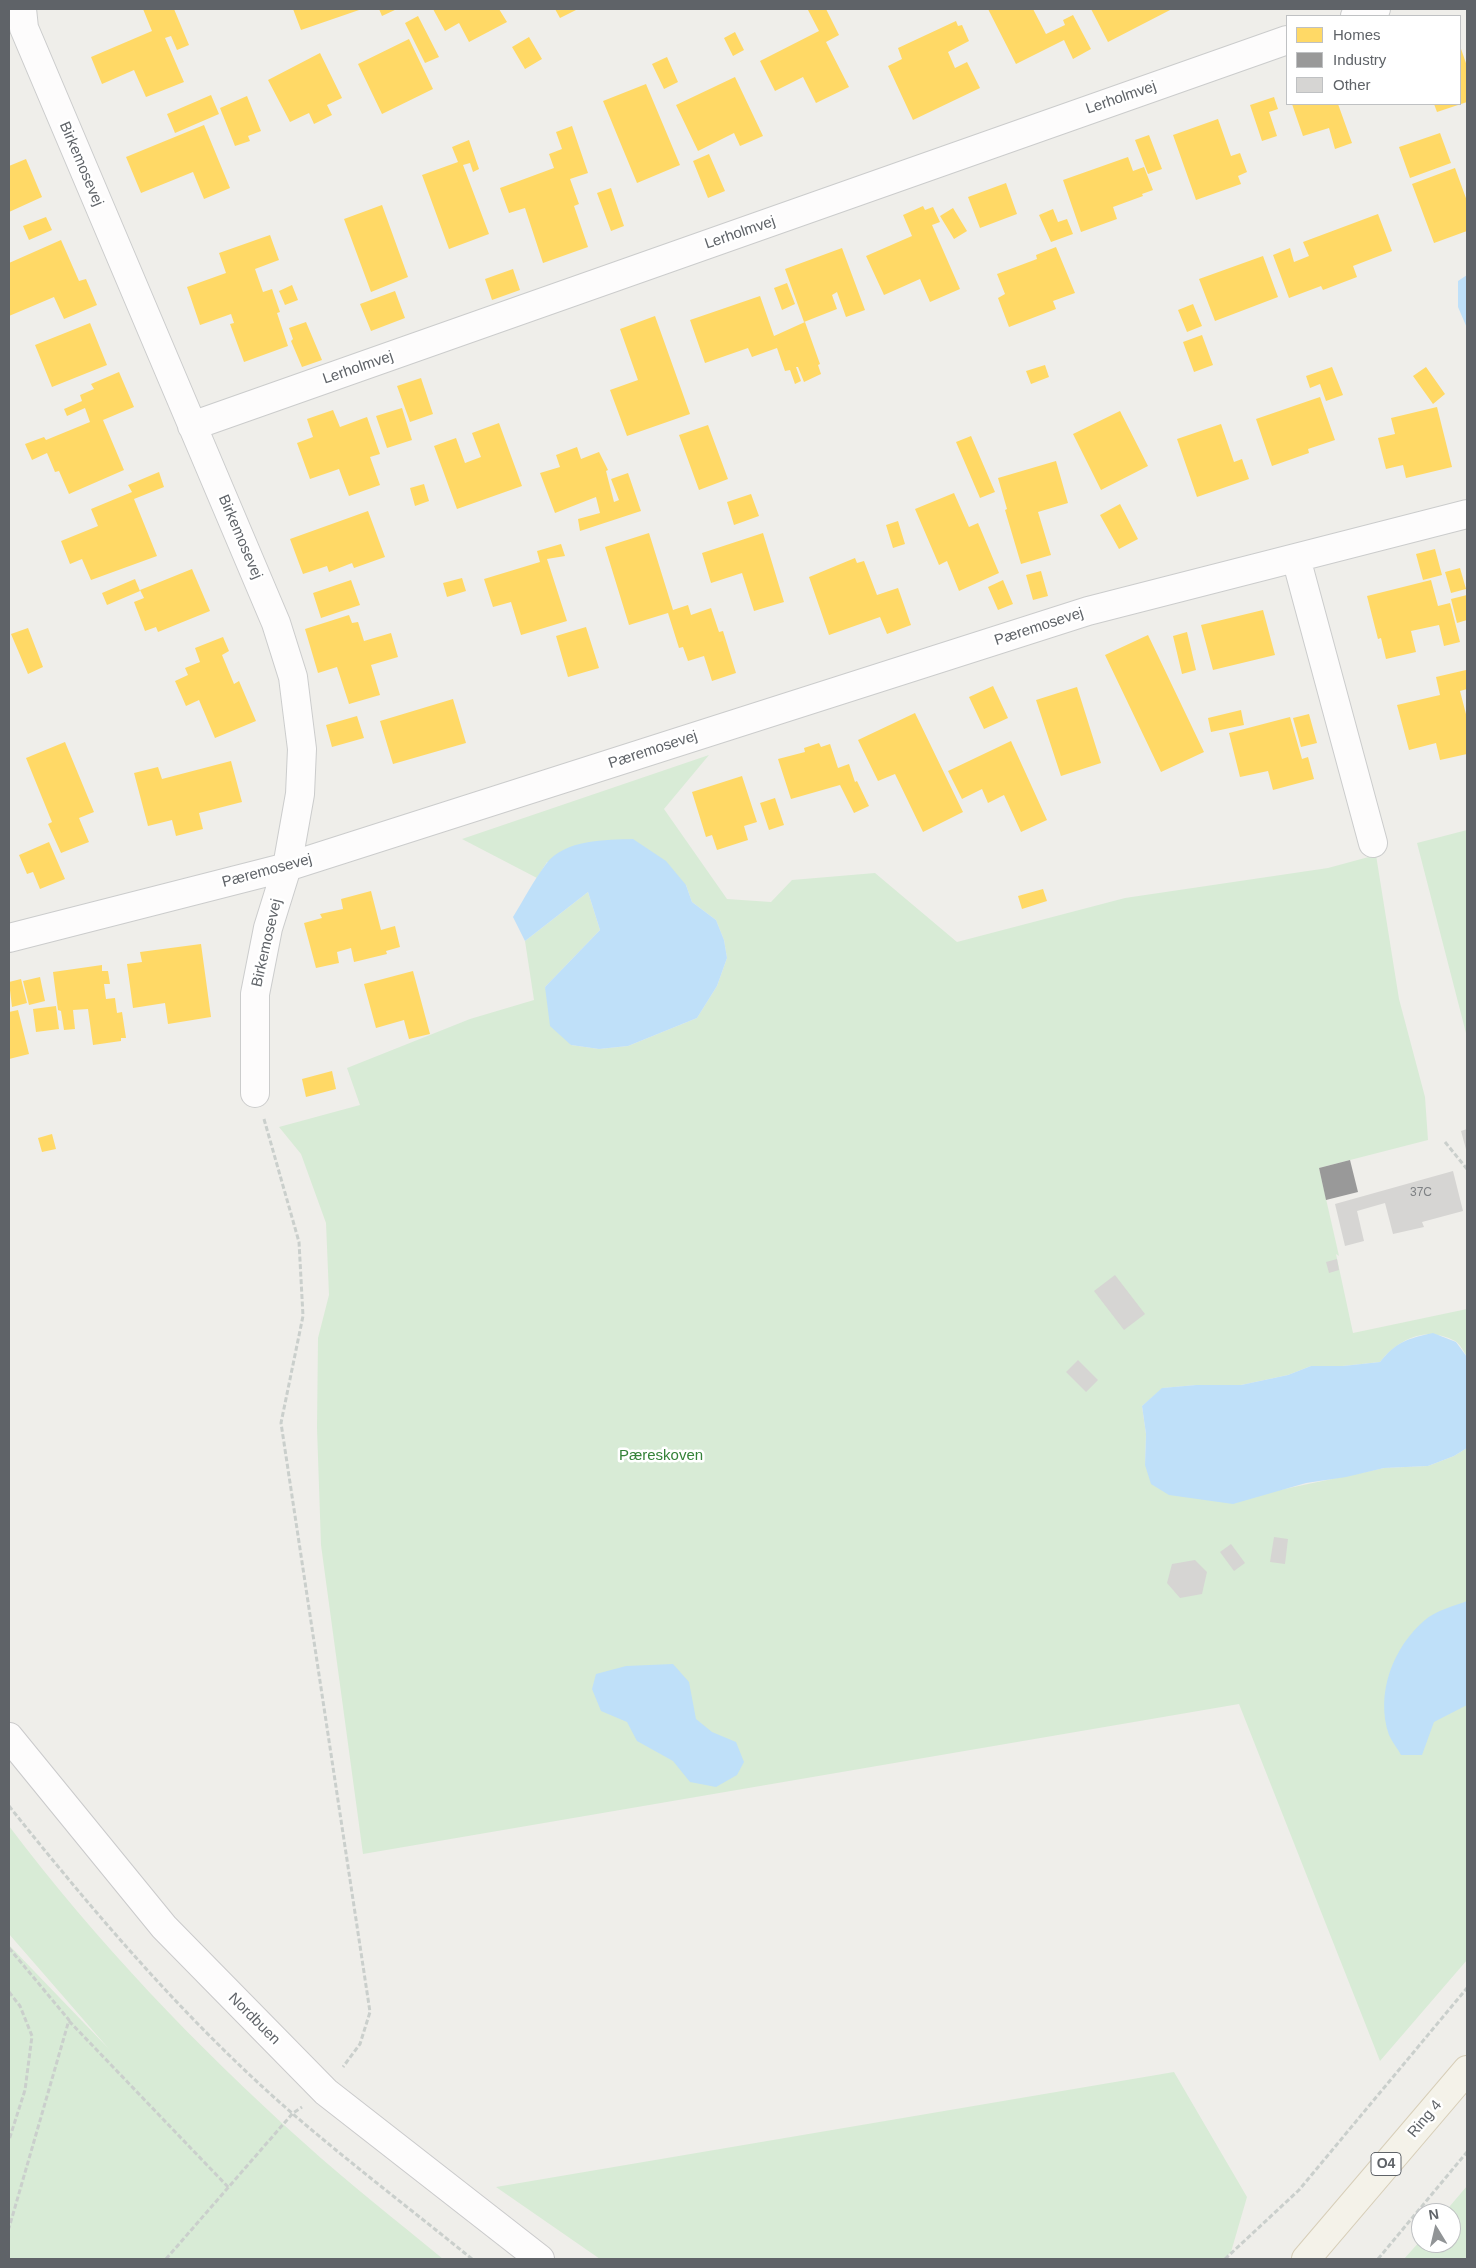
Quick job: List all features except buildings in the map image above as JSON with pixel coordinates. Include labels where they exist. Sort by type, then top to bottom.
[{"type":"main road","name":"Ring 4","points":[[1306,2259],[1467,2070]]},
{"type":"street","name":"Birkemosevej","points":[[22,9],[24,28],[276,623],[293,678],[302,749],[300,794],[287,867],[268,928],[255,994],[255,1093]]},
{"type":"street","points":[[1358,15],[1376,9]]},
{"type":"street","name":"Lerholmvej","points":[[192,426],[1286,40]]},
{"type":"street","name":"Pæremosevej","points":[[9,938],[287,867],[1088,611],[1467,514]]},
{"type":"street","points":[[1296,558],[1373,842]]},
{"type":"street","name":"Nordbuen","points":[[9,1737],[164,1927],[326,2092],[540,2259]]},
{"type":"path","points":[[166,2259],[293,2114],[326,2092],[360,2044],[370,2012],[281,1423],[303,1316],[299,1242],[276,1156],[255,1093]]},
{"type":"path","points":[[1445,1142],[1467,1169]]},
{"type":"path","points":[[9,1806],[71,1884],[182,2008],[293,2114],[472,2259]]},
{"type":"path","points":[[9,1948],[69,2020],[229,2188]]},
{"type":"path","points":[[1225,2259],[1299,2190],[1467,1988]]},
{"type":"path","points":[[9,1992],[20,2006],[32,2036],[25,2090],[9,2140]]},
{"type":"path","points":[[9,2228],[69,2020]]},
{"type":"path","points":[[1378,2259],[1467,2152]]},
{"type":"green space","name":"Pæreskoven","points":[[709,755],[664,809],[727,899],[771,902],[792,880],[875,873],[957,942],[1125,898],[1328,868],[1376,855],[1399,999],[1425,1097],[1428,1140],[1319,1168],[1339,1256],[1336,1254],[1353,1333],[1467,1309],[1467,1357],[1455,1341],[1434,1334],[1424,1335],[1404,1341],[1380,1362],[1343,1366],[1311,1366],[1288,1375],[1241,1385],[1196,1385],[1163,1388],[1142,1406],[1146,1434],[1145,1465],[1270,1492],[1384,1468],[1428,1466],[1454,1456],[1467,1448],[1467,1960],[1380,2061],[1239,1704],[363,1854],[321,1545],[317,1428],[318,1338],[329,1295],[326,1223],[301,1154],[279,1127],[360,1105],[347,1068],[470,1019],[534,1000],[525,941],[588,892],[600,930],[545,987],[571,1045],[599,1049],[628,1046],[697,1018],[717,986],[727,958],[724,940],[716,920],[692,902],[686,885],[547,862],[537,878],[462,839]]},
{"type":"green space","points":[[1467,830],[1467,1037],[1417,843]]},
{"type":"green space","points":[[9,1826],[42,1869],[112,1951],[148,1991],[224,2068],[320,2157],[443,2259],[9,2259],[9,1945],[109,2049],[9,1934]]},
{"type":"green space","points":[[1174,2072],[1247,2197],[1231,2252],[1224,2259],[600,2259],[496,2187]]},
{"type":"green space","points":[[1467,2186],[1467,2259],[1404,2259],[1411,2251],[1411,2253],[1461,2253],[1461,2203],[1453,2203]]},
{"type":"water","points":[[1467,275],[1467,328],[1458,307],[1458,281]]},
{"type":"water","points":[[633,839],[666,861],[686,885],[692,902],[716,920],[724,940],[727,958],[717,986],[697,1018],[628,1046],[599,1049],[571,1045],[550,1026],[545,987],[600,930],[588,892],[525,941],[513,917],[533,883],[554,856],[575,845],[586,842]]},
{"type":"water","points":[[1433,1333],[1456,1342],[1467,1357],[1467,1448],[1454,1456],[1428,1466],[1384,1468],[1346,1477],[1306,1483],[1233,1504],[1169,1495],[1151,1484],[1145,1465],[1146,1434],[1142,1406],[1162,1388],[1196,1385],[1241,1385],[1288,1375],[1311,1366],[1343,1366],[1380,1362],[1397,1345],[1416,1337]]},
{"type":"water","points":[[1467,1601],[1467,1705],[1434,1722],[1422,1755],[1401,1755],[1389,1735],[1384,1704],[1390,1672],[1396,1657],[1414,1631],[1425,1620],[1439,1611]]},
{"type":"water","points":[[673,1664],[689,1682],[696,1719],[712,1732],[736,1742],[744,1762],[737,1775],[716,1787],[690,1782],[673,1761],[637,1741],[627,1722],[601,1711],[592,1689],[596,1674],[626,1666]]}]
